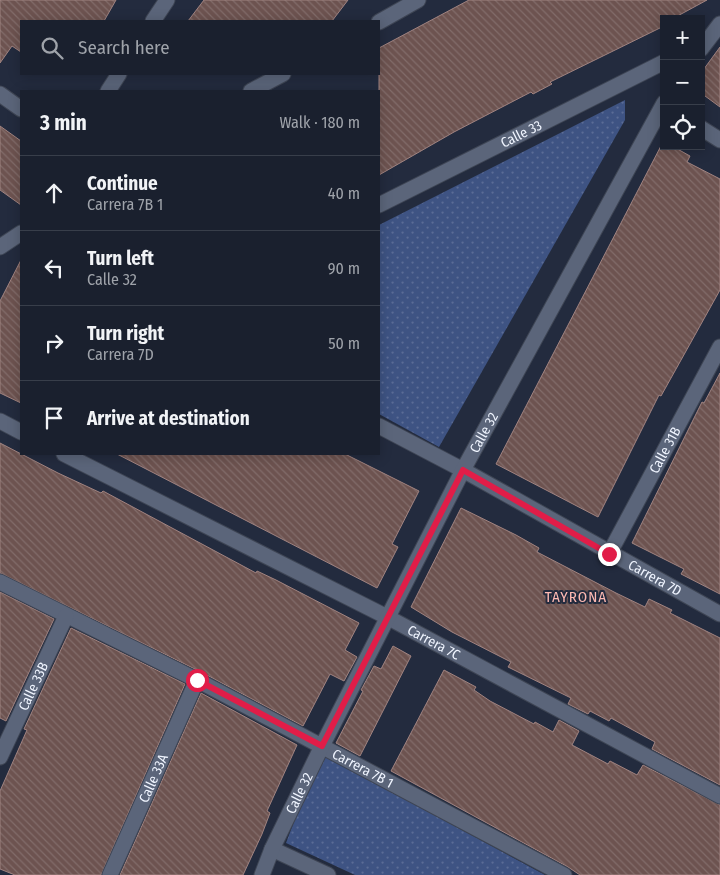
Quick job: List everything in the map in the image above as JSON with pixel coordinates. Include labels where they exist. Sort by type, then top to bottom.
[{"type":"street","points":[[154,20],[167,0]]},
{"type":"street","points":[[380,21],[418,0]]},
{"type":"street","points":[[705,43],[720,24]]},
{"type":"street","name":"Calle 33","points":[[380,204],[660,64]]},
{"type":"street","points":[[109,90],[118,75]]},
{"type":"street","points":[[253,90],[281,75]]},
{"type":"street","points":[[0,94],[20,108]]},
{"type":"street","name":"Calle 32","points":[[262,875],[272,849],[322,746],[463,470],[662,105]]},
{"type":"street","points":[[705,131],[720,140]]},
{"type":"street","points":[[0,247],[20,235]]},
{"type":"street","name":"Calle 31B","points":[[609,554],[720,347]]},
{"type":"street","points":[[0,421],[20,431]]},
{"type":"street","name":"Carrera 7D","points":[[380,427],[463,470],[609,554],[720,614]]},
{"type":"street","name":"Carrera 7C","points":[[66,455],[389,618],[720,796]]},
{"type":"street","name":"Carrera 7B 1","points":[[0,582],[197,680],[564,875]]},
{"type":"street","name":"Calle 33B","points":[[0,757],[3,739],[66,616]]},
{"type":"street","name":"Calle 33A","points":[[110,875],[197,680]]},
{"type":"street","points":[[272,849],[328,875]]},
{"type":"shaded area","points":[[625,100],[625,120],[439,447],[380,415],[380,224]]},
{"type":"shaded area","points":[[320,753],[545,875],[355,875],[286,843]]},
{"type":"building","points":[[0,0],[116,0],[105,20],[20,20],[20,51],[12,46],[0,63]]},
{"type":"building","points":[[204,0],[348,0],[333,20],[189,20]]},
{"type":"building","points":[[469,0],[707,0],[679,15],[660,15],[660,28],[550,82],[552,84],[533,94],[531,92],[454,132],[380,174],[380,47]]},
{"type":"building","points":[[720,47],[720,107],[705,96],[705,68]]},
{"type":"building","points":[[0,126],[20,140],[20,204],[0,190]]},
{"type":"building","points":[[660,148],[660,150],[679,150],[690,156],[687,162],[720,179],[720,290],[661,396],[659,395],[598,517],[496,464]]},
{"type":"building","points":[[20,262],[20,403],[0,393],[0,301]]},
{"type":"building","points":[[720,373],[720,594],[681,574],[684,569],[632,543],[702,402],[704,403]]},
{"type":"building","points":[[0,443],[58,473],[101,493],[103,491],[256,573],[257,571],[276,580],[359,623],[345,650],[357,657],[344,681],[330,674],[303,726],[201,672],[0,573]]},
{"type":"building","points":[[119,455],[347,455],[419,491],[392,544],[398,547],[377,588]]},
{"type":"building","points":[[461,508],[516,535],[539,548],[537,552],[616,593],[645,607],[649,599],[672,610],[670,613],[720,638],[720,785],[652,749],[655,742],[611,718],[609,721],[590,711],[588,714],[568,704],[571,698],[508,667],[511,662],[452,632],[411,607]]},
{"type":"building","points":[[0,592],[54,619],[6,721],[0,718]]},
{"type":"building","points":[[71,628],[185,684],[101,875],[15,875],[0,869],[0,791],[27,730],[24,729]]},
{"type":"building","points":[[393,646],[411,656],[360,756],[336,743],[374,666],[381,669]]},
{"type":"building","points":[[444,670],[476,687],[474,690],[490,701],[534,724],[535,722],[553,732],[559,720],[579,731],[572,745],[608,764],[610,761],[637,775],[643,765],[720,805],[720,875],[580,875],[391,771]]},
{"type":"building","points":[[201,693],[297,745],[267,811],[270,813],[262,834],[243,875],[120,875]]},
{"type":"district","name":"TAYRONA","points":[[576,597]]},
{"type":"route","points":[[197,680],[322,746],[463,470],[609,554]]}]
